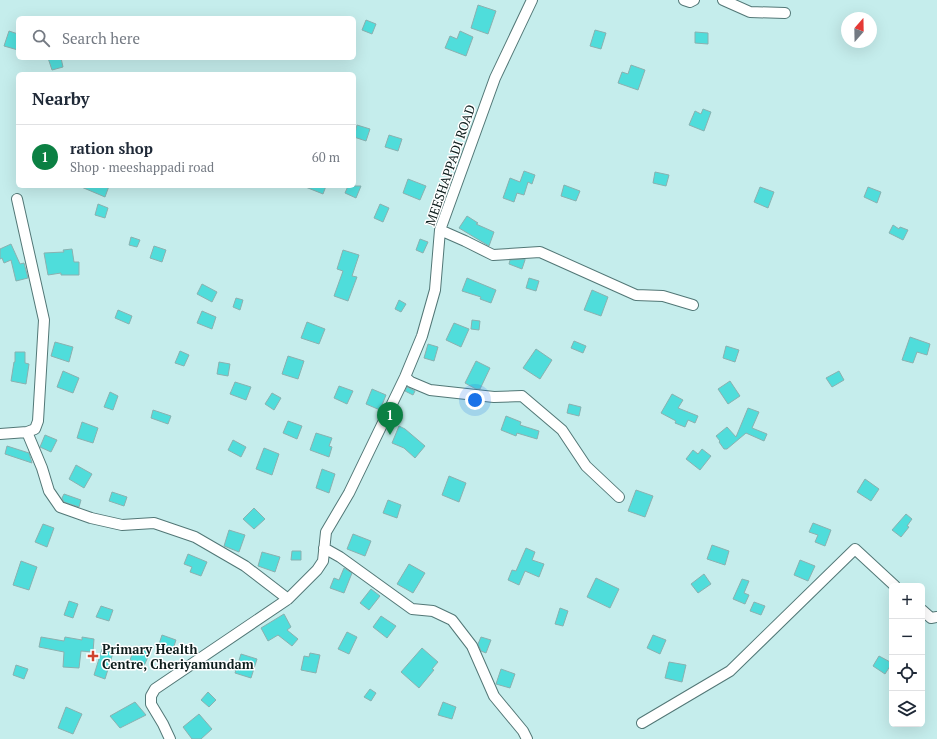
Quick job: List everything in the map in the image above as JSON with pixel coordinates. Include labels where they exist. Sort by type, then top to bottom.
[{"type":"street","name":"MEESHAPPADI ROAD","points":[[170,739],[151,704],[151,696],[156,690],[288,599],[317,570],[322,561],[326,532],[349,493],[405,377],[422,336],[435,290],[440,230],[495,78],[532,0]]},
{"type":"street","points":[[684,0],[690,2],[694,0]]},
{"type":"street","points":[[723,0],[750,12],[785,13]]},
{"type":"street","points":[[0,434],[27,432],[35,429],[38,421],[44,320],[17,199]]},
{"type":"street","points":[[440,230],[465,240],[493,255],[540,252],[636,295],[663,296],[693,305]]},
{"type":"street","points":[[405,377],[411,382],[430,390],[494,397],[522,396],[562,430],[586,466],[619,497]]},
{"type":"street","points":[[27,432],[42,468],[48,491],[60,507],[91,518],[122,525],[154,523],[195,537],[245,566],[288,599]]},
{"type":"street","points":[[324,548],[412,609],[433,611],[452,620],[472,646],[494,696],[524,731],[527,739]]},
{"type":"street","points":[[642,723],[730,672],[855,549],[892,583]]},
{"type":"street","points":[[925,613],[931,618],[937,617]]},
{"type":"building","points":[[478,5],[496,11],[488,34],[471,28]]},
{"type":"building","points":[[366,20],[376,24],[372,34],[362,30]]},
{"type":"building","points":[[595,30],[606,33],[601,49],[590,46]]},
{"type":"building","points":[[9,31],[16,33],[16,49],[4,46]]},
{"type":"building","points":[[460,31],[473,37],[466,56],[445,48],[450,36],[457,39]]},
{"type":"building","points":[[695,32],[708,33],[708,44],[695,43]]},
{"type":"building","points":[[49,60],[61,60],[63,67],[52,70]]},
{"type":"building","points":[[631,65],[645,70],[638,90],[618,83],[622,72],[628,74]]},
{"type":"building","points":[[703,109],[711,112],[704,131],[689,125],[695,111],[701,114]]},
{"type":"building","points":[[357,125],[370,129],[366,141],[356,138]]},
{"type":"building","points":[[389,135],[402,139],[398,151],[385,147]]},
{"type":"building","points":[[524,171],[535,175],[532,184],[528,182],[524,195],[517,193],[514,202],[503,198],[510,178],[520,182]]},
{"type":"building","points":[[655,172],[669,175],[666,186],[653,183]]},
{"type":"building","points":[[408,179],[426,186],[420,200],[403,193]]},
{"type":"building","points":[[564,185],[580,191],[576,201],[561,196]]},
{"type":"building","points":[[356,186],[361,186],[356,198],[345,193],[347,188],[356,188]]},
{"type":"building","points":[[760,187],[774,192],[768,208],[754,202]]},
{"type":"building","points":[[868,187],[881,192],[877,203],[864,197]]},
{"type":"building","points":[[84,188],[108,188],[105,197]]},
{"type":"building","points":[[308,188],[325,188],[323,194]]},
{"type":"building","points":[[98,204],[108,208],[105,218],[95,215]]},
{"type":"building","points":[[380,204],[389,208],[383,222],[374,218]]},
{"type":"building","points":[[467,216],[478,223],[476,224],[494,232],[489,246],[459,228]]},
{"type":"building","points":[[893,225],[899,229],[900,227],[908,230],[903,240],[889,233]]},
{"type":"building","points":[[131,237],[140,240],[137,247],[129,245]]},
{"type":"building","points":[[420,239],[428,242],[423,253],[416,250]]},
{"type":"building","points":[[11,244],[20,264],[24,263],[28,278],[16,281],[11,260],[4,263],[2,258],[0,259],[0,249]]},
{"type":"building","points":[[154,246],[166,250],[162,262],[150,258]]},
{"type":"building","points":[[72,249],[74,262],[79,262],[79,275],[61,275],[61,273],[48,275],[44,253],[64,252],[63,250]]},
{"type":"building","points":[[343,250],[359,255],[352,276],[357,277],[348,301],[334,296],[343,271],[337,269]]},
{"type":"building","points":[[525,259],[522,269],[509,264],[510,260]]},
{"type":"building","points":[[467,278],[496,290],[491,303],[480,299],[481,297],[462,291]]},
{"type":"building","points":[[529,278],[539,281],[536,291],[526,288]]},
{"type":"building","points":[[202,284],[217,292],[212,302],[197,294]]},
{"type":"building","points":[[592,290],[608,297],[601,316],[584,310]]},
{"type":"building","points":[[236,298],[243,300],[240,310],[233,307]]},
{"type":"building","points":[[399,300],[406,304],[401,312],[395,309]]},
{"type":"building","points":[[118,310],[132,316],[129,324],[115,318]]},
{"type":"building","points":[[202,311],[216,317],[212,329],[197,323]]},
{"type":"building","points":[[472,320],[480,321],[479,330],[471,329]]},
{"type":"building","points":[[307,322],[325,329],[319,344],[301,338]]},
{"type":"building","points":[[454,323],[469,329],[461,347],[446,340]]},
{"type":"building","points":[[910,337],[930,344],[927,355],[917,352],[913,363],[902,360]]},
{"type":"building","points":[[574,341],[586,346],[583,353],[571,348]]},
{"type":"building","points":[[55,342],[73,347],[69,362],[51,356]]},
{"type":"building","points":[[428,344],[438,347],[434,361],[424,358]]},
{"type":"building","points":[[726,346],[739,350],[735,362],[723,358]]},
{"type":"building","points":[[536,349],[552,360],[540,379],[523,368]]},
{"type":"building","points":[[180,351],[189,355],[184,366],[175,363]]},
{"type":"building","points":[[15,352],[25,352],[25,363],[29,364],[26,384],[11,381],[15,362]]},
{"type":"building","points":[[288,356],[304,361],[298,379],[282,374]]},
{"type":"building","points":[[476,361],[490,368],[480,389],[476,389],[465,383]]},
{"type":"building","points":[[219,362],[230,364],[228,376],[217,374]]},
{"type":"building","points":[[63,371],[79,378],[73,393],[57,387]]},
{"type":"building","points":[[839,371],[844,380],[832,387],[826,378]]},
{"type":"building","points":[[730,381],[740,396],[728,404],[718,389]]},
{"type":"building","points":[[235,382],[251,387],[246,400],[230,394]]},
{"type":"building","points":[[339,386],[353,391],[347,404],[334,398]]},
{"type":"building","points":[[407,387],[415,391],[413,395],[405,391]]},
{"type":"building","points":[[372,389],[386,395],[380,410],[366,404]]},
{"type":"building","points":[[110,392],[118,396],[113,410],[104,407]]},
{"type":"building","points":[[272,393],[281,398],[274,410],[265,404]]},
{"type":"building","points":[[672,394],[683,400],[678,408],[698,416],[695,423],[688,420],[685,427],[675,423],[676,421],[661,413]]},
{"type":"building","points":[[569,404],[581,407],[579,416],[567,413]]},
{"type":"building","points":[[748,408],[759,412],[752,428],[767,434],[764,441],[746,433],[727,449],[724,449],[716,436],[727,427],[736,437]]},
{"type":"building","points":[[153,410],[171,416],[168,424],[151,418]]},
{"type":"building","points":[[506,416],[521,422],[520,425],[539,431],[537,439],[517,433],[516,436],[501,430]]},
{"type":"building","points":[[288,421],[302,426],[297,439],[283,433]]},
{"type":"building","points":[[82,422],[98,428],[93,443],[77,438]]},
{"type":"building","points":[[399,426],[405,429],[425,446],[415,458],[404,448],[392,443]]},
{"type":"building","points":[[316,433],[332,438],[329,446],[332,447],[329,457],[310,450]]},
{"type":"building","points":[[45,435],[57,440],[51,452],[40,447]]},
{"type":"building","points":[[233,440],[246,447],[241,457],[228,450]]},
{"type":"building","points":[[7,446],[29,453],[32,463],[5,454]]},
{"type":"building","points":[[264,448],[279,454],[272,475],[256,469]]},
{"type":"building","points":[[702,449],[711,456],[700,470],[686,459],[693,450],[698,454]]},
{"type":"building","points":[[76,465],[92,474],[84,488],[69,479]]},
{"type":"building","points":[[322,469],[335,474],[329,493],[316,488]]},
{"type":"building","points":[[449,476],[466,483],[459,502],[442,495]]},
{"type":"building","points":[[865,479],[879,489],[871,501],[857,492]]},
{"type":"building","points":[[636,490],[653,496],[645,517],[628,511]]},
{"type":"building","points":[[112,492],[127,497],[124,506],[109,501]]},
{"type":"building","points":[[64,494],[81,500],[79,507],[64,502],[62,498]]},
{"type":"building","points":[[388,500],[401,505],[397,518],[383,513]]},
{"type":"building","points":[[254,508],[265,519],[254,529],[243,519]]},
{"type":"building","points":[[906,514],[912,519],[907,526],[909,527],[901,537],[892,530]]},
{"type":"building","points":[[813,523],[831,530],[825,546],[815,542],[818,535],[809,532]]},
{"type":"building","points":[[43,524],[54,528],[47,547],[35,542]]},
{"type":"building","points":[[229,530],[245,535],[239,552],[224,546]]},
{"type":"building","points":[[353,534],[371,541],[365,556],[347,549]]},
{"type":"building","points":[[712,545],[729,551],[725,565],[707,559]]},
{"type":"building","points":[[526,548],[535,552],[532,560],[544,564],[539,577],[525,571],[519,585],[508,580],[512,570],[516,571]]},
{"type":"building","points":[[292,551],[301,551],[301,560],[291,560]]},
{"type":"building","points":[[262,552],[280,557],[275,572],[258,566]]},
{"type":"building","points":[[188,554],[207,562],[201,576],[190,572],[192,567],[184,564]]},
{"type":"building","points":[[800,560],[815,566],[808,581],[794,575]]},
{"type":"building","points":[[21,561],[37,567],[29,590],[13,585]]},
{"type":"building","points":[[409,564],[425,573],[413,593],[397,584]]},
{"type":"building","points":[[344,568],[352,573],[344,593],[330,588],[334,578],[339,580]]},
{"type":"building","points":[[704,574],[711,584],[698,593],[691,584]]},
{"type":"building","points":[[596,578],[619,589],[610,608],[587,597]]},
{"type":"building","points":[[742,579],[749,581],[744,593],[749,595],[745,604],[733,599]]},
{"type":"building","points":[[371,589],[380,596],[369,610],[360,603]]},
{"type":"building","points":[[69,601],[78,604],[73,618],[64,615]]},
{"type":"building","points":[[754,602],[765,606],[761,615],[750,611]]},
{"type":"building","points":[[101,606],[113,610],[109,621],[96,617]]},
{"type":"building","points":[[560,608],[568,611],[563,626],[555,624]]},
{"type":"building","points":[[284,614],[291,627],[287,630],[298,639],[292,646],[278,635],[268,641],[261,628]]},
{"type":"building","points":[[381,616],[396,626],[387,638],[373,627]]},
{"type":"building","points":[[347,632],[357,637],[349,654],[338,649]]},
{"type":"building","points":[[162,635],[176,640],[172,652],[158,647]]},
{"type":"building","points":[[653,635],[666,640],[660,654],[647,648]]},
{"type":"building","points":[[41,637],[64,641],[65,637],[82,640],[82,637],[94,639],[93,652],[81,651],[79,668],[63,667],[64,652],[39,647]]},
{"type":"building","points":[[481,637],[491,640],[486,653],[481,651],[478,644]]},
{"type":"building","points":[[135,646],[150,652],[144,666],[130,660]]},
{"type":"building","points":[[422,648],[438,662],[432,669],[434,670],[419,688],[401,672]]},
{"type":"building","points":[[102,649],[113,653],[105,679],[94,675]]},
{"type":"building","points":[[310,653],[320,655],[316,673],[301,670],[304,656],[309,657]]},
{"type":"building","points":[[241,654],[257,659],[251,678],[235,673]]},
{"type":"building","points":[[879,656],[889,661],[889,668],[885,674],[873,666]]},
{"type":"building","points":[[669,662],[686,665],[682,682],[665,678]]},
{"type":"building","points":[[16,665],[28,669],[24,679],[13,675]]},
{"type":"building","points":[[501,669],[515,674],[510,688],[496,684]]},
{"type":"building","points":[[370,689],[376,693],[371,701],[364,697]]},
{"type":"building","points":[[208,692],[216,700],[209,707],[201,700]]},
{"type":"building","points":[[135,702],[146,715],[120,728],[110,716]]},
{"type":"building","points":[[443,702],[456,707],[452,719],[438,715]]},
{"type":"building","points":[[66,707],[82,714],[73,734],[58,728]]},
{"type":"building","points":[[199,714],[212,729],[201,739],[192,739],[183,727]]},
{"type":"place","name":"ration shop","points":[[390,435]]},
{"type":"place","name":"Primary Health Centre, Cheriyamundam","points":[[93,656]]}]
